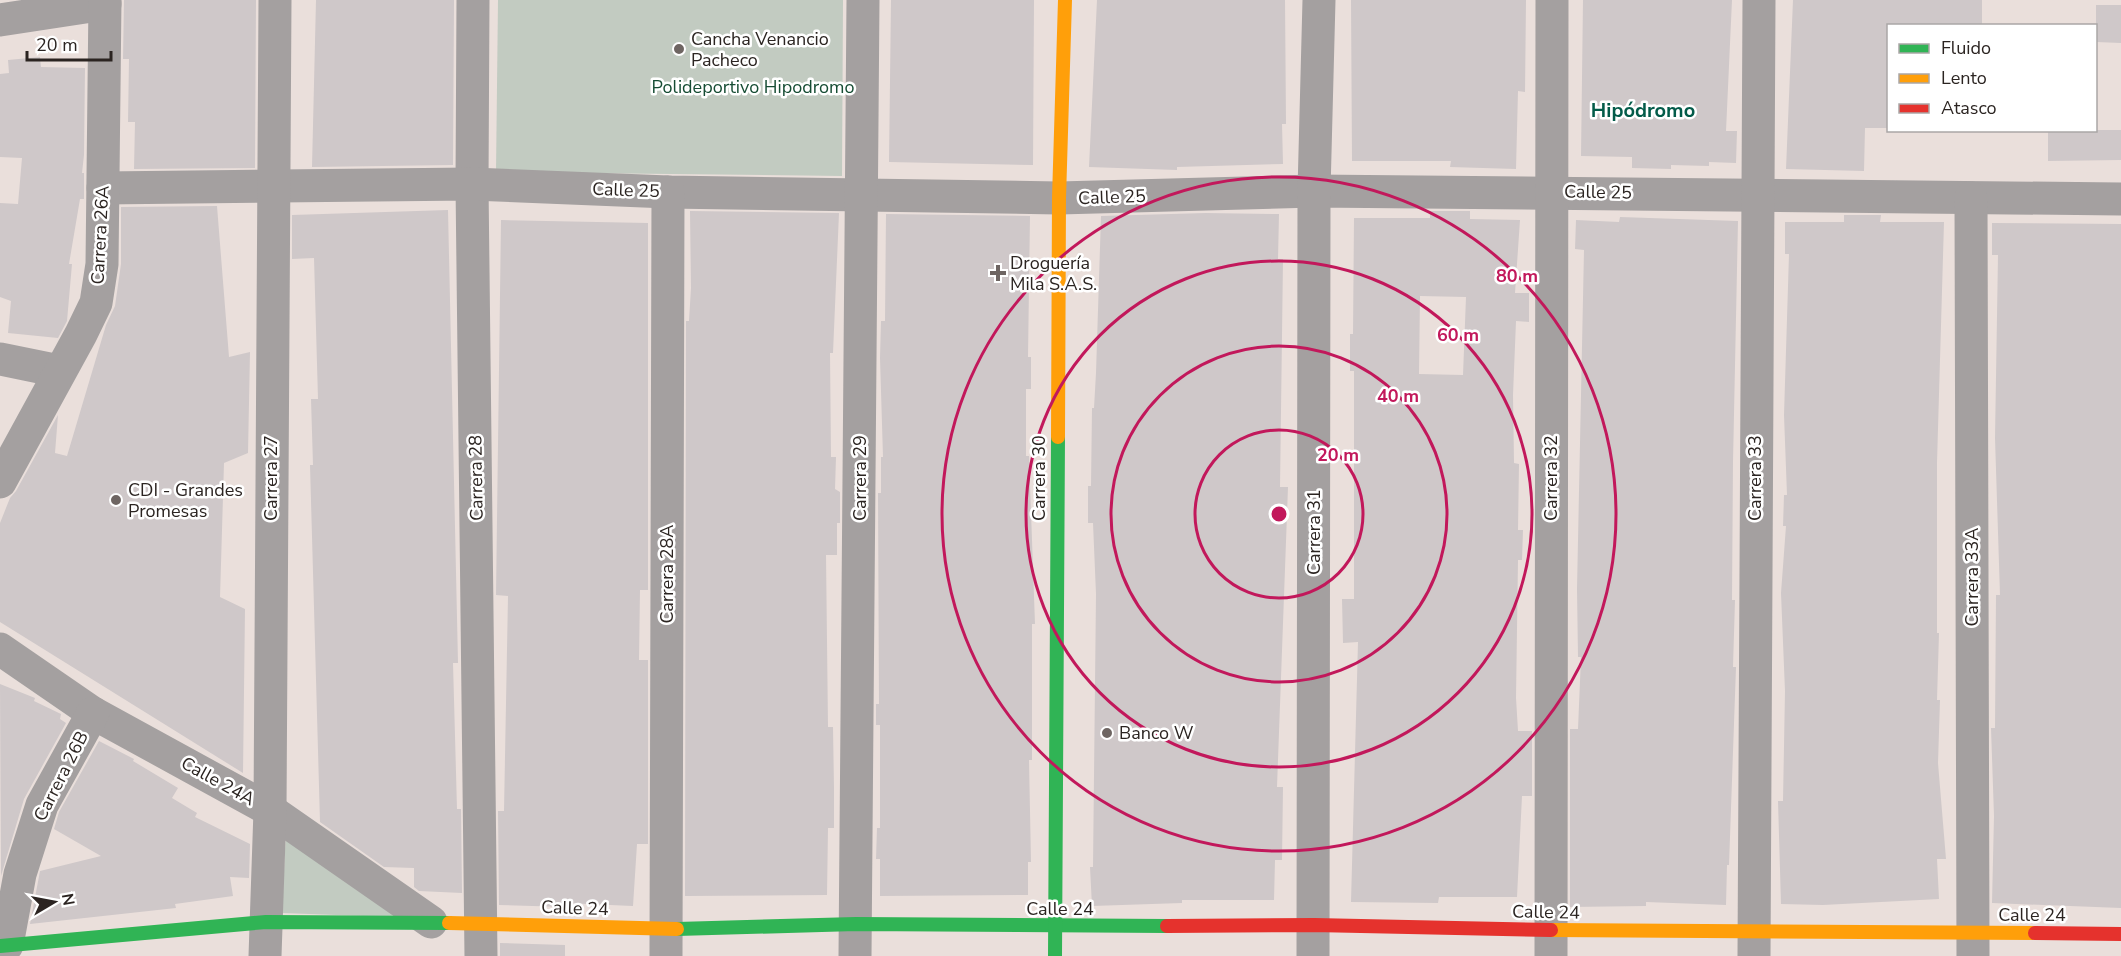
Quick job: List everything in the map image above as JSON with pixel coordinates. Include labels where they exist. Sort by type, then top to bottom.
[{"type":"street","name":"Carrera 27","points":[[265,956],[270,810],[275,0]]},
{"type":"street","name":"Carrera 28","points":[[473,0],[472,184],[483,923],[481,956]]},
{"type":"street","name":"Carrera 29","points":[[856,940],[863,0]]},
{"type":"street","name":"Carrera 30","points":[[1055,956],[1059,198],[1065,0]]},
{"type":"street","name":"Carrera 31","points":[[1314,940],[1314,191],[1319,0]]},
{"type":"street","name":"Carrera 32","points":[[1552,0],[1552,943]]},
{"type":"street","name":"Carrera 33","points":[[1754,944],[1756,194],[1759,0]]},
{"type":"street","points":[[0,20],[105,2]]},
{"type":"street","name":"Carrera 26A","points":[[0,482],[96,303],[102,264],[105,2]]},
{"type":"street","name":"Calle 25","points":[[103,188],[472,184],[668,192],[863,193],[1059,198],[1314,191],[2121,199]]},
{"type":"street","name":"Carrera 28A","points":[[666,942],[668,192]]},
{"type":"street","name":"Carrera 33A","points":[[1971,198],[1973,944]]},
{"type":"street","points":[[0,359],[59,371]]},
{"type":"street","name":"Calle 24A","points":[[0,649],[93,713],[270,810],[431,922]]},
{"type":"street","name":"Carrera 26B","points":[[3,945],[20,874],[42,805],[93,713]]},
{"type":"street","name":"Calle 24","points":[[3,945],[266,922],[483,923],[666,942],[856,940],[1054,927],[1314,940],[1552,943],[1973,944],[2121,934]]},
{"type":"green space","name":"Polideportivo Hipodromo","points":[[498,0],[843,0],[842,176],[496,172]]},
{"type":"green space","points":[[286,830],[418,918],[282,913]]},
{"type":"building","points":[[124,0],[256,0],[255,168],[134,169],[135,122],[128,122],[129,59],[123,59]]},
{"type":"building","points":[[316,0],[454,0],[453,165],[312,167]]},
{"type":"building","points":[[891,0],[1034,0],[1033,165],[889,162]]},
{"type":"building","points":[[1097,0],[1285,0],[1286,124],[1282,124],[1283,164],[1177,167],[1177,170],[1089,167]]},
{"type":"building","points":[[1351,0],[1526,0],[1525,92],[1518,91],[1516,169],[1450,167],[1451,161],[1352,161]]},
{"type":"building","points":[[1583,0],[1732,0],[1726,131],[1737,131],[1736,163],[1709,162],[1709,166],[1671,165],[1671,169],[1632,168],[1632,157],[1581,156]]},
{"type":"building","points":[[1793,0],[1982,0],[1982,24],[1887,24],[1887,128],[1865,128],[1864,171],[1786,169]]},
{"type":"building","points":[[2096,5],[2121,5],[2121,43],[2097,42]]},
{"type":"building","points":[[40,57],[41,67],[85,68],[82,173],[84,173],[84,199],[80,199],[69,264],[72,264],[67,321],[58,338],[8,333],[11,301],[0,297],[0,203],[18,204],[22,158],[0,157],[0,74],[9,73],[8,60]]},
{"type":"building","points":[[2121,130],[2121,160],[2048,161],[2048,132]]},
{"type":"building","name":"CDI - Grandes Promesas","points":[[217,206],[229,357],[250,352],[248,453],[224,463],[220,597],[245,609],[243,773],[0,622],[0,523],[10,498],[58,415],[55,453],[67,456],[106,325],[115,306],[121,264],[121,207]]},
{"type":"building","points":[[448,210],[458,663],[453,663],[457,809],[461,809],[462,893],[419,891],[414,887],[414,868],[384,867],[320,822],[310,465],[313,465],[311,399],[318,399],[314,258],[292,259],[292,215]]},
{"type":"building","points":[[690,211],[839,213],[833,353],[830,353],[831,457],[836,457],[835,489],[840,492],[840,523],[837,523],[837,555],[826,555],[828,727],[833,727],[834,788],[834,828],[828,828],[827,895],[685,896],[686,321],[689,321],[691,288]]},
{"type":"building","points":[[1430,211],[1470,211],[1470,219],[1520,220],[1515,293],[1529,293],[1529,322],[1516,321],[1513,395],[1514,463],[1519,464],[1518,530],[1523,530],[1522,560],[1518,560],[1516,698],[1518,731],[1532,731],[1532,796],[1522,796],[1517,897],[1439,897],[1438,903],[1351,902],[1358,642],[1343,643],[1342,599],[1354,599],[1354,371],[1350,371],[1350,334],[1353,334],[1354,218],[1430,218]],"holes":[[[1420,296],[1466,297],[1463,375],[1419,374]]]},
{"type":"building","points":[[1206,213],[1279,214],[1278,259],[1283,259],[1280,487],[1288,487],[1277,787],[1283,787],[1282,860],[1275,860],[1274,900],[1182,900],[1182,903],[1092,906],[1090,867],[1093,867],[1096,594],[1093,523],[1088,523],[1088,486],[1091,486],[1092,408],[1094,408],[1096,373],[1101,216]]},
{"type":"building","points":[[886,214],[1030,216],[1028,357],[1031,357],[1031,389],[1026,389],[1026,456],[1029,456],[1035,624],[1032,624],[1032,760],[1029,760],[1031,862],[1028,862],[1028,895],[880,896],[880,859],[876,859],[877,828],[880,828],[880,725],[876,725],[876,704],[879,704],[878,493],[881,493],[881,457],[883,457],[880,358],[881,321],[885,321]]},
{"type":"building","points":[[1844,215],[1881,215],[1880,222],[1944,222],[1937,463],[1937,633],[1939,633],[1937,700],[1940,700],[1938,763],[1946,859],[1937,859],[1939,899],[1823,905],[1781,904],[1778,801],[1783,801],[1785,691],[1781,593],[1786,526],[1783,526],[1784,495],[1787,495],[1784,415],[1789,254],[1785,254],[1785,222],[1844,222]]},
{"type":"building","points":[[1620,217],[1738,221],[1732,600],[1735,600],[1733,667],[1736,667],[1726,905],[1646,902],[1646,906],[1570,907],[1570,729],[1578,729],[1581,657],[1578,657],[1577,589],[1584,250],[1575,249],[1576,220],[1619,222]]},
{"type":"building","points":[[501,220],[648,223],[648,590],[640,590],[639,660],[648,660],[648,844],[637,844],[633,906],[565,903],[565,907],[499,905],[498,811],[504,811],[508,596],[496,595]]},
{"type":"building","points":[[1992,223],[2121,224],[2121,908],[1992,903],[1994,816],[1991,728],[1995,728],[1996,595],[2000,595],[1995,438],[1998,255],[1992,255]]},
{"type":"building","points":[[0,684],[35,698],[34,701],[61,714],[60,719],[66,723],[24,799],[1,876]]},
{"type":"building","points":[[99,741],[134,759],[133,761],[178,788],[172,798],[197,813],[195,817],[250,844],[249,878],[230,877],[233,896],[175,904],[176,908],[30,924],[40,871],[101,856],[54,829],[59,812]]},
{"type":"building","points":[[500,943],[565,945],[565,956],[500,956]]},
{"type":"traffic: fast","points":[[1055,956],[1058,437]]},
{"type":"traffic: fast","points":[[0,946],[266,922],[449,923]]},
{"type":"traffic: fast","points":[[677,929],[856,924],[1167,926]]},
{"type":"traffic: slow","points":[[1058,437],[1059,198],[1065,0]]},
{"type":"traffic: slow","points":[[449,923],[677,929]]},
{"type":"traffic: slow","points":[[1551,930],[2035,933]]},
{"type":"traffic: jam","points":[[1167,926],[1314,925],[1551,930]]},
{"type":"traffic: jam","points":[[2035,933],[2121,934]]},
{"type":"place","name":"Cancha Venancio Pacheco","points":[[679,49]]},
{"type":"place","name":"Droguería Mila S.A.S.","points":[[998,273]]},
{"type":"place","name":"CDI - Grandes Promesas","points":[[116,500]]},
{"type":"place","name":"Banco W","points":[[1107,733]]},
{"type":"district","name":"Hipódromo","points":[[1643,110]]}]
